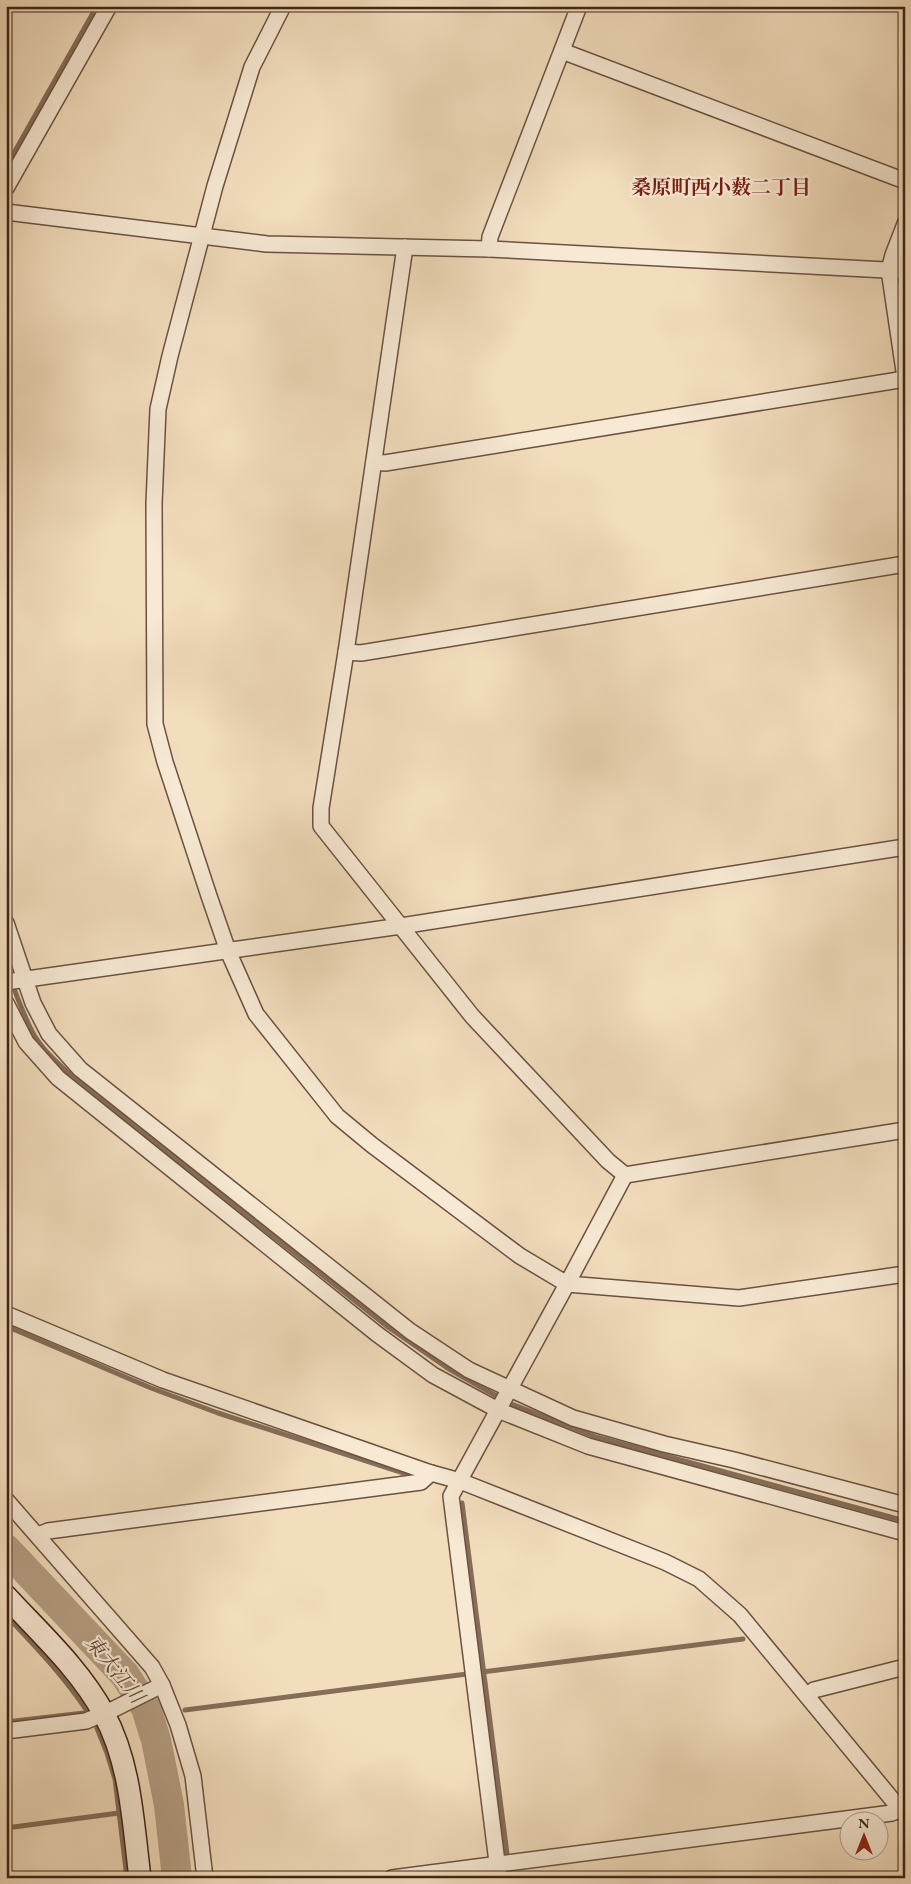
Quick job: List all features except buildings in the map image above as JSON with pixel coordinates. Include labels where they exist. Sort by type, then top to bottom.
[{"type":"street","points":[[6,188],[109,6]]},
{"type":"street","points":[[283,6],[252,67],[201,236],[158,409],[154,503],[155,724],[165,762],[228,951],[256,1014],[337,1116],[372,1145],[520,1256],[567,1284],[739,1298],[905,1274]]},
{"type":"street","points":[[490,249],[490,237],[579,6]]},
{"type":"street","points":[[562,51],[905,181]]},
{"type":"street","points":[[6,212],[266,244],[490,249],[905,271]]},
{"type":"street","points":[[374,462],[385,463],[905,378],[889,270],[905,224]]},
{"type":"street","points":[[405,246],[346,652],[321,808],[321,826],[472,1016],[608,1161],[625,1174],[905,1130]]},
{"type":"street","points":[[346,652],[361,653],[905,564]]},
{"type":"street","points":[[17,981],[400,926],[905,847]]},
{"type":"street","points":[[6,923],[17,981],[33,1003],[49,1034],[80,1068],[410,1331],[469,1370],[508,1391],[573,1418],[664,1444],[734,1460],[905,1505]]},
{"type":"street","points":[[6,1003],[26,1042],[58,1078],[377,1334],[433,1375],[499,1408],[588,1446],[905,1533]]},
{"type":"street","points":[[498,1871],[451,1496],[625,1174]]},
{"type":"street","points":[[6,1314],[163,1380],[431,1473],[460,1480],[665,1562],[699,1579],[740,1615],[902,1812]]},
{"type":"street","points":[[38,1535],[48,1531],[421,1482],[431,1473]]},
{"type":"street","points":[[6,1500],[152,1667],[178,1725],[193,1776],[205,1878]]},
{"type":"street","points":[[6,1596],[78,1674],[109,1712],[129,1790],[140,1878]]},
{"type":"street","points":[[807,1696],[814,1690],[905,1667]]},
{"type":"street","points":[[6,1731],[86,1721],[109,1712],[159,1686]]},
{"type":"street","points":[[392,1878],[498,1871],[902,1812]]},
{"type":"waterway","points":[[6,167],[97,6]]},
{"type":"waterway","points":[[6,966],[22,1010],[34,1035],[47,1053],[74,1078],[388,1327],[449,1369],[509,1403],[596,1437],[905,1521]]},
{"type":"waterway","points":[[6,1326],[151,1388],[218,1413],[416,1477]]},
{"type":"waterway","points":[[462,1503],[507,1854]]},
{"type":"waterway","name":"東大江川","points":[[6,1549],[125,1675],[146,1708],[156,1740],[169,1805],[177,1878]]},
{"type":"waterway","points":[[6,1615],[59,1673],[87,1711],[84,1713],[6,1722]]},
{"type":"waterway","points":[[482,1672],[743,1639]]},
{"type":"waterway","points":[[185,1710],[467,1674]]},
{"type":"waterway","points":[[97,1728],[115,1779],[127,1878]]},
{"type":"waterway","points":[[6,1828],[119,1813]]},
{"type":"waterway","points":[[510,1872],[510,1878]]},
{"type":"district","name":"桑原町西小薮二丁目","points":[[721,187]]}]
